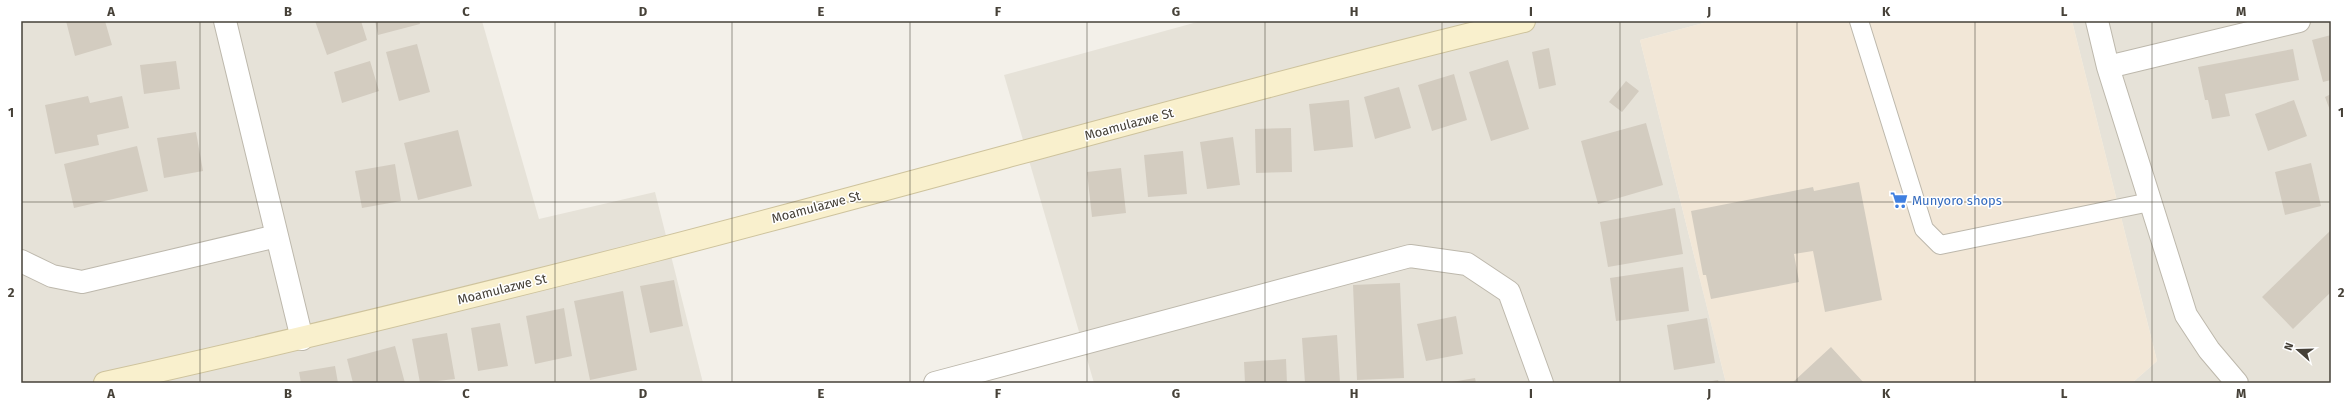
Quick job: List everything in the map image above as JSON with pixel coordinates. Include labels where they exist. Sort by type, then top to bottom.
[{"type":"street","points":[[225,21],[302,339]]},
{"type":"street","name":"Moamulazwe St","points":[[105,383],[302,339],[658,249],[1167,113],[1524,21]]},
{"type":"street","points":[[2097,21],[2108,67],[2186,315],[2209,350],[2237,383]]},
{"type":"street","points":[[2108,67],[2298,21]]},
{"type":"street","points":[[21,261],[52,276],[82,282],[277,236]]},
{"type":"street","points":[[935,383],[1410,256],[1467,264],[1509,292],[1542,383]]},
{"type":"lane","points":[[1859,21],[1924,229],[1940,245],[2150,202]]},
{"type":"shaded area","points":[[21,21],[482,21],[539,219],[655,192],[703,383],[21,383]]},
{"type":"shaded area","points":[[1201,21],[1711,21],[1640,40],[1726,383],[1094,383],[1004,75]]},
{"type":"shaded area","name":"Munyoro shops","points":[[1711,21],[2072,21],[2157,361],[2132,383],[1726,383],[1640,40]]},
{"type":"shaded area","points":[[2072,21],[2331,21],[2331,383],[2132,383],[2157,361]]},
{"type":"building","points":[[66,21],[105,21],[112,45],[75,56]]},
{"type":"building","points":[[315,21],[361,21],[367,40],[327,55]]},
{"type":"building","points":[[375,21],[419,21],[420,24],[378,35]]},
{"type":"building","points":[[2331,35],[2331,80],[2323,82],[2312,40]]},
{"type":"building","points":[[417,44],[430,92],[399,101],[386,52]]},
{"type":"building","points":[[1549,48],[1556,85],[1539,89],[1532,52]]},
{"type":"building","points":[[2293,49],[2299,80],[2225,94],[2230,116],[2212,119],[2208,100],[2205,100],[2198,67]]},
{"type":"building","points":[[1508,60],[1529,129],[1491,141],[1469,72]]},
{"type":"building","points":[[176,61],[180,89],[144,94],[140,65]]},
{"type":"building","points":[[370,61],[379,91],[342,103],[334,72]]},
{"type":"building","points":[[1454,74],[1467,120],[1432,131],[1418,85]]},
{"type":"building","points":[[1626,81],[1639,91],[1622,112],[1609,102]]},
{"type":"building","points":[[1399,87],[1411,128],[1375,139],[1364,97]]},
{"type":"building","points":[[2331,94],[2331,113],[2325,97]]},
{"type":"building","points":[[88,96],[90,103],[122,96],[129,128],[97,135],[99,145],[55,154],[45,105]]},
{"type":"building","points":[[1349,100],[1353,147],[1314,151],[1309,104]]},
{"type":"building","points":[[2294,100],[2307,136],[2268,151],[2255,114]]},
{"type":"building","points":[[1646,123],[1663,185],[1598,204],[1581,141]]},
{"type":"building","points":[[1291,128],[1292,172],[1256,173],[1255,129]]},
{"type":"building","points":[[458,130],[472,186],[418,200],[404,143]]},
{"type":"building","points":[[196,132],[203,171],[164,178],[157,138]]},
{"type":"building","points":[[1233,137],[1240,185],[1207,189],[1200,142]]},
{"type":"building","points":[[137,146],[148,191],[74,208],[64,164]]},
{"type":"building","points":[[1183,151],[1187,194],[1148,197],[1144,155]]},
{"type":"building","points":[[2311,163],[2321,206],[2285,215],[2275,172]]},
{"type":"building","points":[[395,164],[401,201],[362,208],[355,171]]},
{"type":"building","points":[[1121,168],[1126,213],[1092,217],[1087,172]]},
{"type":"building","points":[[1859,182],[1882,300],[1825,312],[1813,251],[1794,254],[1799,282],[1711,299],[1706,275],[1703,275],[1691,211],[1813,187],[1814,191]]},
{"type":"building","points":[[1675,208],[1683,254],[1608,267],[1600,222]]},
{"type":"building","points":[[2331,230],[2331,292],[2293,329],[2262,297]]},
{"type":"building","points":[[1683,267],[1689,311],[1616,321],[1610,278]]},
{"type":"building","points":[[674,280],[683,326],[650,333],[640,286]]},
{"type":"building","points":[[1400,283],[1404,378],[1357,380],[1353,285]]},
{"type":"building","points":[[623,291],[637,370],[590,380],[574,301]]},
{"type":"building","points":[[564,308],[572,356],[535,364],[526,316]]},
{"type":"building","points":[[1456,316],[1463,354],[1426,361],[1417,324]]},
{"type":"building","points":[[1707,318],[1715,363],[1674,370],[1667,325]]},
{"type":"building","points":[[500,323],[508,366],[478,371],[471,328]]},
{"type":"building","points":[[447,333],[455,379],[420,383],[412,339]]},
{"type":"building","points":[[1337,335],[1340,383],[1305,383],[1302,338]]},
{"type":"building","points":[[395,346],[405,383],[353,383],[347,359]]},
{"type":"building","points":[[1831,347],[1864,383],[1792,383]]},
{"type":"building","points":[[1286,359],[1287,383],[1245,383],[1244,362]]},
{"type":"building","points":[[335,366],[338,383],[301,383],[299,372]]},
{"type":"building","points":[[1475,378],[1476,383],[1452,383],[1452,382]]},
{"type":"building","points":[[1718,380],[1719,383],[1707,383],[1707,382]]},
{"type":"place","name":"Munyoro shops","points":[[1899,200]]}]
